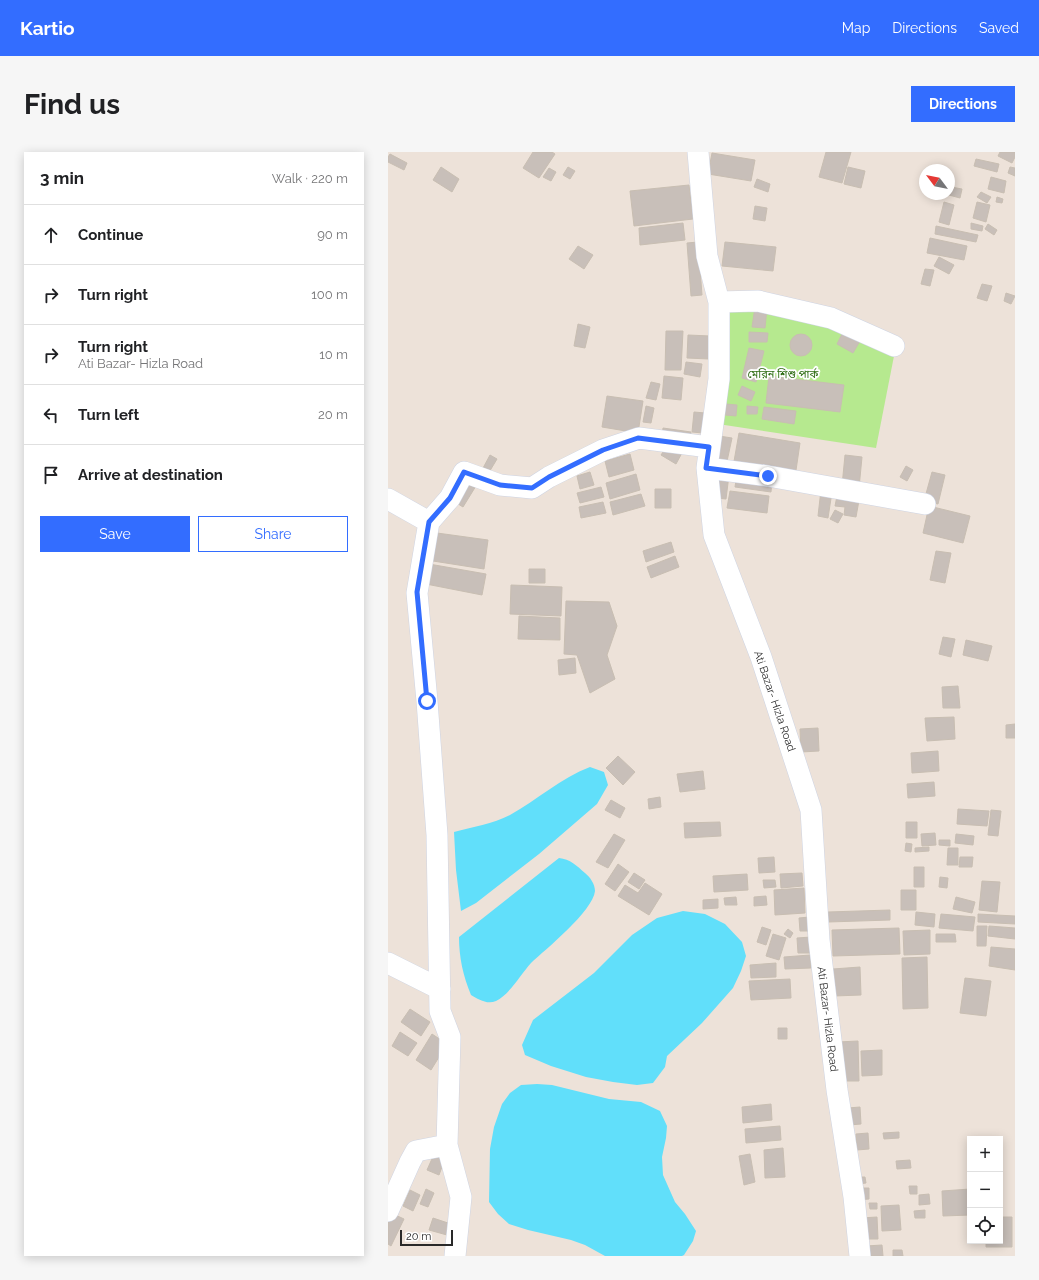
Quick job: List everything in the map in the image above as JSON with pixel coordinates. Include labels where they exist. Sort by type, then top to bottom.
[{"type":"street","name":"Ati Bazar- Hizla Road","points":[[698,152],[707,256],[719,302],[719,379],[706,468],[714,535],[761,657],[811,810],[818,940],[837,1090],[854,1198],[860,1256]]},
{"type":"street","points":[[719,302],[758,301],[831,318],[894,346]]},
{"type":"street","points":[[455,1256],[461,1197],[447,1145],[450,1037],[440,1011],[437,835],[417,592],[429,522],[450,498],[464,472],[500,485],[532,488],[549,477],[603,450],[638,438],[709,447]]},
{"type":"street","points":[[706,468],[768,476],[925,504]]},
{"type":"street","points":[[388,500],[429,522]]},
{"type":"street","points":[[388,963],[440,989]]},
{"type":"street","points":[[388,1211],[416,1151],[447,1145]]},
{"type":"green space","name":"মেরিন শিশু পার্ক","points":[[753,304],[803,317],[894,356],[876,448],[718,424],[724,313]]},
{"type":"water","points":[[590,767],[604,772],[608,785],[597,804],[539,854],[476,903],[461,911],[456,870],[454,832],[490,823],[510,815],[569,777]]},
{"type":"water","points":[[559,858],[573,863],[592,881],[595,891],[586,909],[568,929],[531,963],[501,998],[493,1002],[489,1002],[483,1001],[471,995],[462,966],[459,937]]},
{"type":"water","points":[[683,911],[705,914],[725,924],[742,942],[746,956],[733,988],[702,1023],[667,1056],[665,1067],[653,1083],[637,1085],[586,1077],[551,1066],[525,1055],[522,1045],[533,1020],[594,973],[632,935],[657,918]]},
{"type":"water","points":[[521,1085],[552,1085],[609,1099],[641,1102],[660,1111],[667,1126],[662,1157],[663,1175],[675,1202],[696,1231],[693,1241],[684,1255],[605,1256],[585,1245],[571,1240],[509,1224],[498,1214],[489,1202],[490,1149],[494,1127],[502,1104],[510,1093]]},
{"type":"building","points":[[533,152],[552,152],[555,154],[539,178],[523,168]]},
{"type":"building","points":[[826,152],[851,152],[842,183],[819,177]]},
{"type":"building","points":[[1000,152],[1015,152],[1015,157],[1012,163],[998,156]]},
{"type":"building","points":[[712,153],[755,160],[751,181],[708,174]]},
{"type":"building","points":[[390,154],[407,163],[404,170],[388,162],[388,157]]},
{"type":"building","points":[[976,159],[999,164],[997,172],[974,166]]},
{"type":"building","points":[[441,167],[459,179],[452,192],[433,180]]},
{"type":"building","points":[[568,167],[575,171],[570,179],[563,175]]},
{"type":"building","points":[[848,167],[865,171],[861,188],[844,184]]},
{"type":"building","points":[[1010,167],[1015,168],[1015,176],[1008,173]]},
{"type":"building","points":[[549,168],[556,172],[551,181],[543,177]]},
{"type":"building","points":[[991,177],[1006,181],[1004,193],[988,189]]},
{"type":"building","points":[[757,179],[770,184],[768,192],[754,187]]},
{"type":"building","points":[[689,185],[693,219],[634,226],[630,191]]},
{"type":"building","points":[[955,188],[962,189],[960,198],[955,197]]},
{"type":"building","points":[[981,192],[991,197],[987,203],[977,197]]},
{"type":"building","points":[[997,197],[1003,199],[1002,203],[996,202]]},
{"type":"building","points":[[944,202],[954,205],[949,225],[939,222]]},
{"type":"building","points":[[977,202],[990,205],[986,222],[973,218]]},
{"type":"building","points":[[755,206],[767,208],[765,221],[753,219]]},
{"type":"building","points":[[683,223],[685,240],[640,245],[639,228]]},
{"type":"building","points":[[971,223],[983,226],[982,231],[971,229]]},
{"type":"building","points":[[988,224],[997,230],[994,235],[985,229]]},
{"type":"building","points":[[936,226],[978,235],[976,242],[935,234]]},
{"type":"building","points":[[930,238],[967,246],[964,260],[927,253]]},
{"type":"building","points":[[698,242],[702,295],[691,296],[687,243]]},
{"type":"building","points":[[725,242],[776,247],[773,271],[722,266]]},
{"type":"building","points":[[578,246],[593,255],[584,269],[569,259]]},
{"type":"building","points":[[939,257],[954,265],[949,274],[934,266]]},
{"type":"building","points":[[925,269],[934,270],[930,286],[921,284]]},
{"type":"building","points":[[982,284],[992,286],[987,301],[977,298]]},
{"type":"building","points":[[1006,293],[1015,296],[1011,304],[1004,301]]},
{"type":"building","points":[[755,307],[767,308],[765,328],[752,327]]},
{"type":"building","points":[[578,324],[590,327],[585,348],[574,346]]},
{"type":"building","points":[[666,331],[683,331],[681,370],[665,370]]},
{"type":"building","points":[[749,332],[768,333],[767,342],[749,342]]},
{"type":"building","points":[[843,332],[860,341],[853,353],[837,344]]},
{"type":"building","points":[[797,334],[805,334],[812,341],[812,349],[805,356],[797,356],[790,349],[790,341]]},
{"type":"building","points":[[688,335],[710,336],[709,359],[687,358]]},
{"type":"building","points":[[749,348],[764,351],[756,382],[742,378]]},
{"type":"building","points":[[686,362],[702,364],[700,377],[684,374]]},
{"type":"building","points":[[664,376],[683,378],[681,400],[662,398]]},
{"type":"building","points":[[769,376],[844,385],[840,412],[766,403]]},
{"type":"building","points":[[651,382],[660,384],[656,400],[646,398]]},
{"type":"building","points":[[742,386],[755,392],[751,401],[738,395]]},
{"type":"building","points":[[607,396],[643,401],[638,433],[602,427]]},
{"type":"building","points":[[726,404],[737,405],[736,416],[725,415]]},
{"type":"building","points":[[646,406],[654,408],[651,423],[643,422]]},
{"type":"building","points":[[747,406],[758,407],[757,414],[747,414]]},
{"type":"building","points":[[764,407],[796,411],[794,424],[762,419]]},
{"type":"building","points":[[694,412],[705,413],[703,433],[692,432]]},
{"type":"building","points":[[663,428],[691,432],[690,441],[662,437]]},
{"type":"building","points":[[739,433],[800,443],[795,477],[733,467]]},
{"type":"building","points":[[719,436],[732,438],[726,466],[714,464]]},
{"type":"building","points":[[669,443],[683,451],[676,464],[661,455]]},
{"type":"building","points":[[630,454],[634,470],[609,477],[605,461]]},
{"type":"building","points":[[490,455],[497,459],[488,474],[482,470]]},
{"type":"building","points":[[845,455],[862,457],[859,488],[842,486]]},
{"type":"building","points":[[906,466],[913,470],[907,481],[900,477]]},
{"type":"building","points":[[590,472],[594,485],[580,489],[577,476]]},
{"type":"building","points":[[932,472],[945,475],[938,504],[924,501]]},
{"type":"building","points":[[719,473],[729,475],[726,499],[716,498]]},
{"type":"building","points":[[636,474],[640,490],[610,499],[606,483]]},
{"type":"building","points":[[737,474],[772,479],[771,492],[735,487]]},
{"type":"building","points":[[471,476],[479,481],[463,507],[455,502]]},
{"type":"building","points":[[601,487],[604,497],[580,503],[577,493]]},
{"type":"building","points":[[655,489],[671,489],[671,508],[655,508]]},
{"type":"building","points":[[821,490],[832,492],[828,518],[818,516]]},
{"type":"building","points":[[730,491],[769,496],[767,513],[727,508]]},
{"type":"building","points":[[838,491],[860,495],[856,517],[844,515],[845,507],[835,506]]},
{"type":"building","points":[[641,494],[645,506],[613,515],[610,502]]},
{"type":"building","points":[[603,502],[606,513],[581,518],[579,507]]},
{"type":"building","points":[[929,506],[970,516],[963,543],[923,533]]},
{"type":"building","points":[[835,510],[843,514],[838,523],[830,519]]},
{"type":"building","points":[[437,533],[488,540],[484,569],[433,561]]},
{"type":"building","points":[[671,542],[674,552],[646,562],[643,551]]},
{"type":"building","points":[[936,551],[951,553],[945,583],[930,580]]},
{"type":"building","points":[[675,556],[679,567],[651,578],[647,567]]},
{"type":"building","points":[[429,564],[486,574],[482,595],[426,584]]},
{"type":"building","points":[[529,569],[545,569],[545,583],[529,583]]},
{"type":"building","points":[[511,585],[562,587],[561,616],[510,614]]},
{"type":"building","points":[[566,601],[609,602],[617,626],[607,655],[615,679],[590,693],[577,655],[564,654]]},
{"type":"building","points":[[519,616],[560,618],[560,640],[518,639]]},
{"type":"building","points":[[943,637],[955,639],[951,657],[939,654]]},
{"type":"building","points":[[966,640],[992,646],[988,661],[963,655]]},
{"type":"building","points":[[575,658],[576,673],[559,675],[558,660]]},
{"type":"building","points":[[958,686],[960,708],[943,708],[942,687]]},
{"type":"building","points":[[954,717],[955,739],[927,741],[925,718]]},
{"type":"building","points":[[1015,724],[1015,738],[1006,738],[1006,725]]},
{"type":"building","points":[[818,728],[819,751],[801,752],[800,729]]},
{"type":"building","points":[[938,751],[939,771],[912,773],[911,753]]},
{"type":"building","points":[[618,756],[635,772],[623,785],[606,768]]},
{"type":"building","points":[[703,771],[705,789],[680,792],[677,774]]},
{"type":"building","points":[[934,782],[935,796],[908,798],[907,784]]},
{"type":"building","points":[[660,797],[661,807],[649,809],[648,799]]},
{"type":"building","points":[[611,800],[625,808],[620,818],[605,810]]},
{"type":"building","points":[[958,809],[989,811],[987,826],[957,824]]},
{"type":"building","points":[[991,810],[1001,811],[998,836],[988,835]]},
{"type":"building","points":[[720,822],[721,836],[685,838],[684,823]]},
{"type":"building","points":[[906,822],[917,822],[917,838],[906,838]]},
{"type":"building","points":[[935,833],[936,845],[922,846],[921,834]]},
{"type":"building","points":[[614,834],[625,840],[608,868],[596,862]]},
{"type":"building","points":[[956,834],[974,836],[973,845],[955,843]]},
{"type":"building","points":[[939,840],[950,840],[950,846],[939,845]]},
{"type":"building","points":[[906,843],[912,844],[911,852],[905,851]]},
{"type":"building","points":[[929,847],[929,851],[915,852],[915,848]]},
{"type":"building","points":[[948,848],[958,848],[958,865],[947,865]]},
{"type":"building","points":[[774,857],[775,872],[759,873],[758,858]]},
{"type":"building","points":[[960,857],[973,857],[972,867],[959,867]]},
{"type":"building","points":[[618,864],[629,872],[615,891],[605,884]]},
{"type":"building","points":[[914,867],[924,867],[924,887],[914,887]]},
{"type":"building","points":[[634,873],[645,880],[639,889],[628,882]]},
{"type":"building","points":[[802,873],[803,886],[781,888],[780,874]]},
{"type":"building","points":[[747,874],[748,890],[714,892],[713,876]]},
{"type":"building","points":[[940,877],[948,878],[947,888],[939,887]]},
{"type":"building","points":[[763,880],[775,880],[776,887],[764,888]]},
{"type":"building","points":[[982,881],[1000,882],[997,912],[979,910]]},
{"type":"building","points":[[645,883],[662,894],[649,915],[618,896],[625,885],[638,893]]},
{"type":"building","points":[[804,888],[805,913],[775,915],[774,890]]},
{"type":"building","points":[[901,890],[916,890],[916,910],[901,910]]},
{"type":"building","points":[[766,896],[767,905],[754,906],[754,897]]},
{"type":"building","points":[[736,897],[737,905],[725,905],[724,898]]},
{"type":"building","points":[[956,897],[975,902],[972,913],[953,909]]},
{"type":"building","points":[[718,899],[718,908],[703,909],[703,900]]},
{"type":"building","points":[[890,910],[890,920],[828,922],[828,912]]},
{"type":"building","points":[[916,912],[935,914],[934,927],[915,925]]},
{"type":"building","points":[[941,914],[975,917],[973,931],[939,928]]},
{"type":"building","points":[[978,914],[1015,916],[1015,924],[978,922]]},
{"type":"building","points":[[809,917],[810,931],[800,931],[799,918]]},
{"type":"building","points":[[977,926],[987,926],[986,946],[977,946]]},
{"type":"building","points":[[989,926],[1015,928],[1015,939],[988,936]]},
{"type":"building","points":[[762,927],[771,930],[766,945],[757,942]]},
{"type":"building","points":[[899,928],[900,954],[833,956],[832,930]]},
{"type":"building","points":[[788,929],[793,933],[790,938],[784,934]]},
{"type":"building","points":[[930,930],[930,954],[904,955],[903,931]]},
{"type":"building","points":[[773,934],[786,938],[779,960],[766,956]]},
{"type":"building","points":[[936,934],[955,934],[956,942],[936,942]]},
{"type":"building","points":[[811,937],[812,953],[798,953],[797,938]]},
{"type":"building","points":[[991,947],[1015,949],[1015,970],[989,966]]},
{"type":"building","points":[[810,955],[811,968],[785,969],[784,957]]},
{"type":"building","points":[[927,957],[928,1008],[903,1009],[902,958]]},
{"type":"building","points":[[776,963],[776,977],[751,978],[750,965]]},
{"type":"building","points":[[860,967],[861,995],[834,996],[833,969]]},
{"type":"building","points":[[965,978],[991,981],[986,1016],[960,1013]]},
{"type":"building","points":[[790,979],[791,998],[751,1000],[749,981]]},
{"type":"building","points":[[410,1009],[430,1022],[421,1036],[401,1022]]},
{"type":"building","points":[[778,1028],[787,1028],[787,1039],[778,1039]]},
{"type":"building","points":[[400,1032],[417,1043],[408,1056],[392,1046]]},
{"type":"building","points":[[432,1034],[447,1044],[431,1070],[416,1060]]},
{"type":"building","points":[[858,1041],[859,1081],[840,1081],[838,1042]]},
{"type":"building","points":[[882,1050],[882,1075],[862,1076],[861,1051]]},
{"type":"building","points":[[771,1104],[772,1120],[743,1123],[742,1107]]},
{"type":"building","points":[[860,1107],[861,1124],[849,1125],[848,1108]]},
{"type":"building","points":[[780,1126],[781,1140],[746,1143],[745,1129]]},
{"type":"building","points":[[899,1132],[899,1138],[884,1139],[883,1133]]},
{"type":"building","points":[[868,1133],[869,1149],[857,1150],[856,1134]]},
{"type":"building","points":[[783,1148],[785,1177],[765,1178],[764,1150]]},
{"type":"building","points":[[435,1152],[446,1156],[439,1175],[427,1170]]},
{"type":"building","points":[[750,1154],[755,1182],[744,1185],[739,1156]]},
{"type":"building","points":[[910,1160],[911,1168],[897,1169],[896,1161]]},
{"type":"building","points":[[858,1177],[865,1177],[866,1183],[858,1184]]},
{"type":"building","points":[[909,1186],[917,1186],[917,1194],[910,1194]]},
{"type":"building","points":[[857,1188],[869,1188],[869,1199],[857,1200]]},
{"type":"building","points":[[426,1189],[434,1193],[428,1207],[420,1204]]},
{"type":"building","points":[[967,1189],[967,1215],[943,1216],[942,1191]]},
{"type":"building","points":[[410,1190],[420,1195],[413,1211],[403,1206]]},
{"type":"building","points":[[929,1194],[930,1204],[919,1205],[919,1195]]},
{"type":"building","points":[[869,1203],[877,1203],[877,1209],[870,1209]]},
{"type":"building","points":[[899,1205],[901,1230],[882,1231],[881,1206]]},
{"type":"building","points":[[925,1210],[925,1218],[915,1218],[914,1211]]},
{"type":"building","points":[[391,1213],[404,1219],[391,1246],[388,1244],[388,1220]]},
{"type":"building","points":[[877,1217],[878,1239],[862,1239],[861,1218]]},
{"type":"building","points":[[1003,1217],[1012,1217],[1012,1247],[986,1247],[986,1244],[1003,1244]]},
{"type":"building","points":[[433,1218],[451,1224],[447,1235],[429,1230]]},
{"type":"building","points":[[882,1245],[883,1256],[867,1256],[866,1246]]},
{"type":"building","points":[[893,1250],[902,1250],[903,1256],[893,1256]]},
{"type":"route","points":[[427,701],[417,592],[429,522],[450,498],[464,472],[500,485],[532,488],[549,477],[603,450],[638,438],[709,447],[706,468],[768,476]]}]
